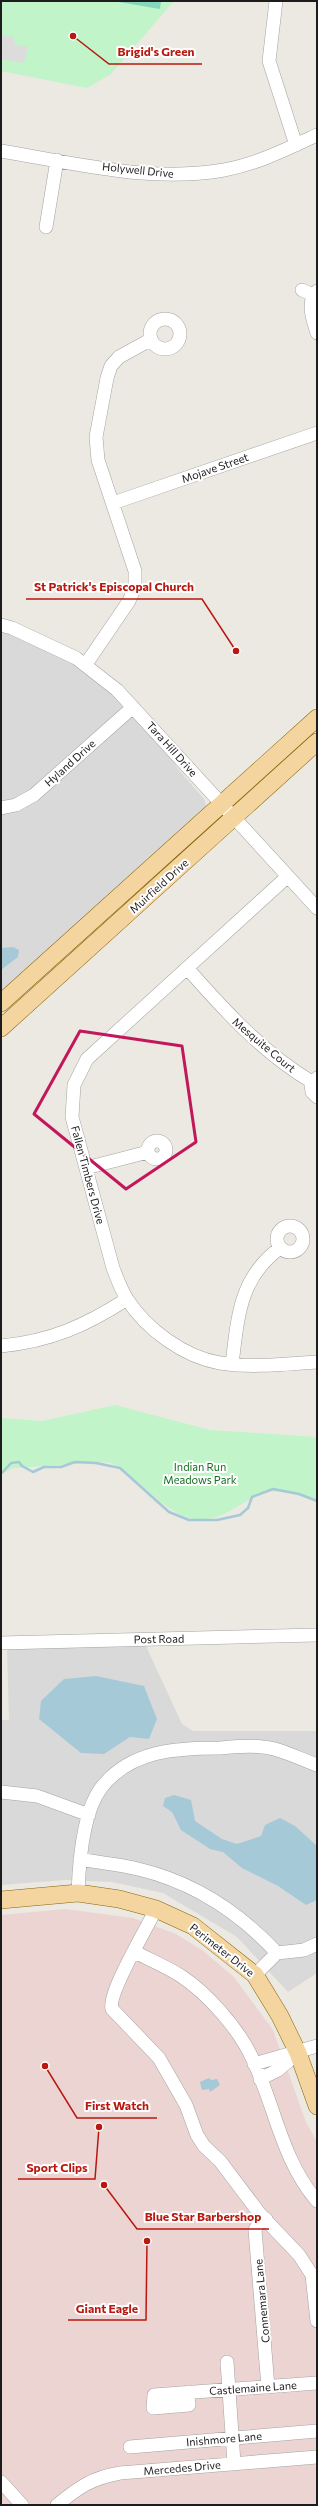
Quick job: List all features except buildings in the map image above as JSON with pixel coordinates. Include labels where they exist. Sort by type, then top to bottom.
[{"type":"main road","name":"Muirfield Drive","points":[[1,1003],[317,718]]},
{"type":"main road","name":"Muirfield Drive","points":[[1,1028],[234,819],[317,742]]},
{"type":"main road","name":"Perimeter Drive","points":[[1,1900],[78,1893],[119,1899],[156,1910],[193,1926],[255,1975],[280,2016],[298,2053],[317,2106]]},
{"type":"street","points":[[276,1],[269,61],[296,145]]},
{"type":"street","name":"Holywell Drive","points":[[1,151],[149,174],[182,175],[237,167],[296,145],[317,135]]},
{"type":"street","points":[[46,226],[57,160]]},
{"type":"street","points":[[311,292],[311,307],[317,333]]},
{"type":"street","points":[[86,664],[129,601],[135,587],[135,570],[98,460],[96,437],[107,378],[111,366],[119,357],[150,340]]},
{"type":"street","name":"Mojave Street","points":[[113,503],[317,433]]},
{"type":"street","name":"Tara Hill Drive","points":[[1,625],[12,628],[86,664],[117,690],[287,878],[317,908]]},
{"type":"street","name":"Hyland Drive","points":[[1,808],[16,806],[34,795],[133,707]]},
{"type":"street","name":"Fallen Timbers Drive","points":[[287,878],[97,1049],[79,1072],[72,1101],[72,1118],[113,1268],[127,1300],[167,1340],[194,1354],[218,1362],[232,1364],[317,1362]]},
{"type":"street","name":"Mesquite Court","points":[[187,968],[243,1030],[293,1071],[315,1080],[311,1089],[317,1097]]},
{"type":"street","points":[[86,1168],[148,1152]]},
{"type":"street","points":[[232,1364],[238,1312],[246,1287],[260,1264],[280,1248]]},
{"type":"street","points":[[1,1346],[42,1341],[63,1334],[127,1300]]},
{"type":"street","name":"Post Road","points":[[1,1643],[317,1635]]},
{"type":"street","points":[[78,1893],[80,1859],[89,1815],[100,1789],[110,1779],[137,1760],[159,1752],[182,1748],[263,1747],[317,1765]]},
{"type":"street","points":[[1,1792],[37,1796],[89,1815]]},
{"type":"street","points":[[80,1859],[137,1868],[189,1886],[237,1915],[277,1954]]},
{"type":"street","points":[[156,1910],[135,1952],[116,1984],[110,2000],[112,2009],[159,2058],[186,2105],[197,2135],[266,2219],[299,2255],[312,2275],[317,2321]]},
{"type":"street","points":[[255,1975],[277,1954],[304,1950],[317,1944]]},
{"type":"street","points":[[135,1952],[181,1976],[231,2022],[254,2064],[293,2165],[317,2201]]},
{"type":"street","points":[[254,2064],[278,2056],[298,2053],[317,2046]]},
{"type":"street","points":[[260,2079],[278,2070],[298,2053]]},
{"type":"street","name":"Connemara Lane","points":[[266,2219],[259,2223],[255,2230],[268,2387]]},
{"type":"street","points":[[227,2362],[234,2464]]},
{"type":"street","name":"Castlemaine Lane","points":[[188,2392],[317,2383]]},
{"type":"street","name":"Inishmore Lane","points":[[130,2447],[317,2431]]},
{"type":"street","name":"Mercedes Drive","points":[[57,2505],[76,2489],[97,2477],[120,2472],[317,2457]]},
{"type":"street","points":[[1,2482],[22,2505]]},
{"type":"highlighted area","points":[[80,1031],[182,1046],[196,1142],[126,1189],[34,1114]]},
{"type":"shaded area","points":[[1,35],[14,37],[15,45],[28,47],[24,63],[1,59]]},
{"type":"shaded area","points":[[1,625],[86,664],[168,752],[178,769],[204,799],[206,805],[205,811],[1,997]]},
{"type":"shaded area","points":[[145,1644],[182,1724],[193,1731],[317,1731],[317,1973],[288,1992],[237,1937],[163,1893],[112,1882],[66,1880],[1,1885],[1,1720],[9,1720],[7,1648]]},
{"type":"shaded area","points":[[65,1909],[133,1918],[176,1934],[202,1950],[234,1977],[273,2030],[306,2122],[317,2142],[317,2505],[1,2505],[1,1915]]},
{"type":"green space","points":[[1,1],[174,1],[111,74],[87,88],[1,71]]},
{"type":"green space","points":[[113,1],[161,1],[160,9]]},
{"type":"green space","name":"Indian Run Meadows Park","points":[[115,1405],[210,1430],[317,1437],[317,1501],[290,1493],[276,1491],[269,1492],[254,1497],[220,1516],[201,1519],[190,1518],[170,1509],[130,1476],[111,1463],[106,1462],[13,1468],[1,1474],[1,1418],[42,1421]]},
{"type":"water","points":[[13,947],[19,950],[18,957],[1,970],[1,948]]},
{"type":"water","points":[[96,1676],[144,1686],[157,1719],[149,1739],[130,1737],[104,1754],[81,1753],[39,1719],[41,1701],[64,1679]]},
{"type":"water","points":[[174,1795],[191,1800],[195,1821],[222,1839],[237,1844],[261,1836],[265,1825],[280,1818],[295,1826],[317,1846],[317,1900],[306,1905],[278,1886],[242,1868],[223,1852],[210,1849],[181,1830],[172,1812],[163,1806],[165,1798]]},
{"type":"water","points":[[209,2078],[211,2080],[217,2079],[220,2085],[210,2092],[209,2089],[202,2090],[200,2082]]},
{"type":"waterway","points":[[1,1474],[11,1463],[19,1462],[22,1466],[33,1472],[44,1467],[61,1467],[75,1462],[96,1463],[120,1468],[169,1512],[189,1520],[217,1520],[240,1515],[248,1508],[252,1497],[273,1489],[299,1494],[317,1501]]},
{"type":"place","name":"Brigid's Green","points":[[73,36]]},
{"type":"place","name":"St Patrick's Episcopal Church","points":[[236,651]]},
{"type":"place","name":"First Watch","points":[[45,2066]]},
{"type":"place","name":"Sport Clips","points":[[99,2127]]},
{"type":"place","name":"Blue Star Barbershop","points":[[104,2185]]},
{"type":"place","name":"Giant Eagle","points":[[147,2241]]}]
